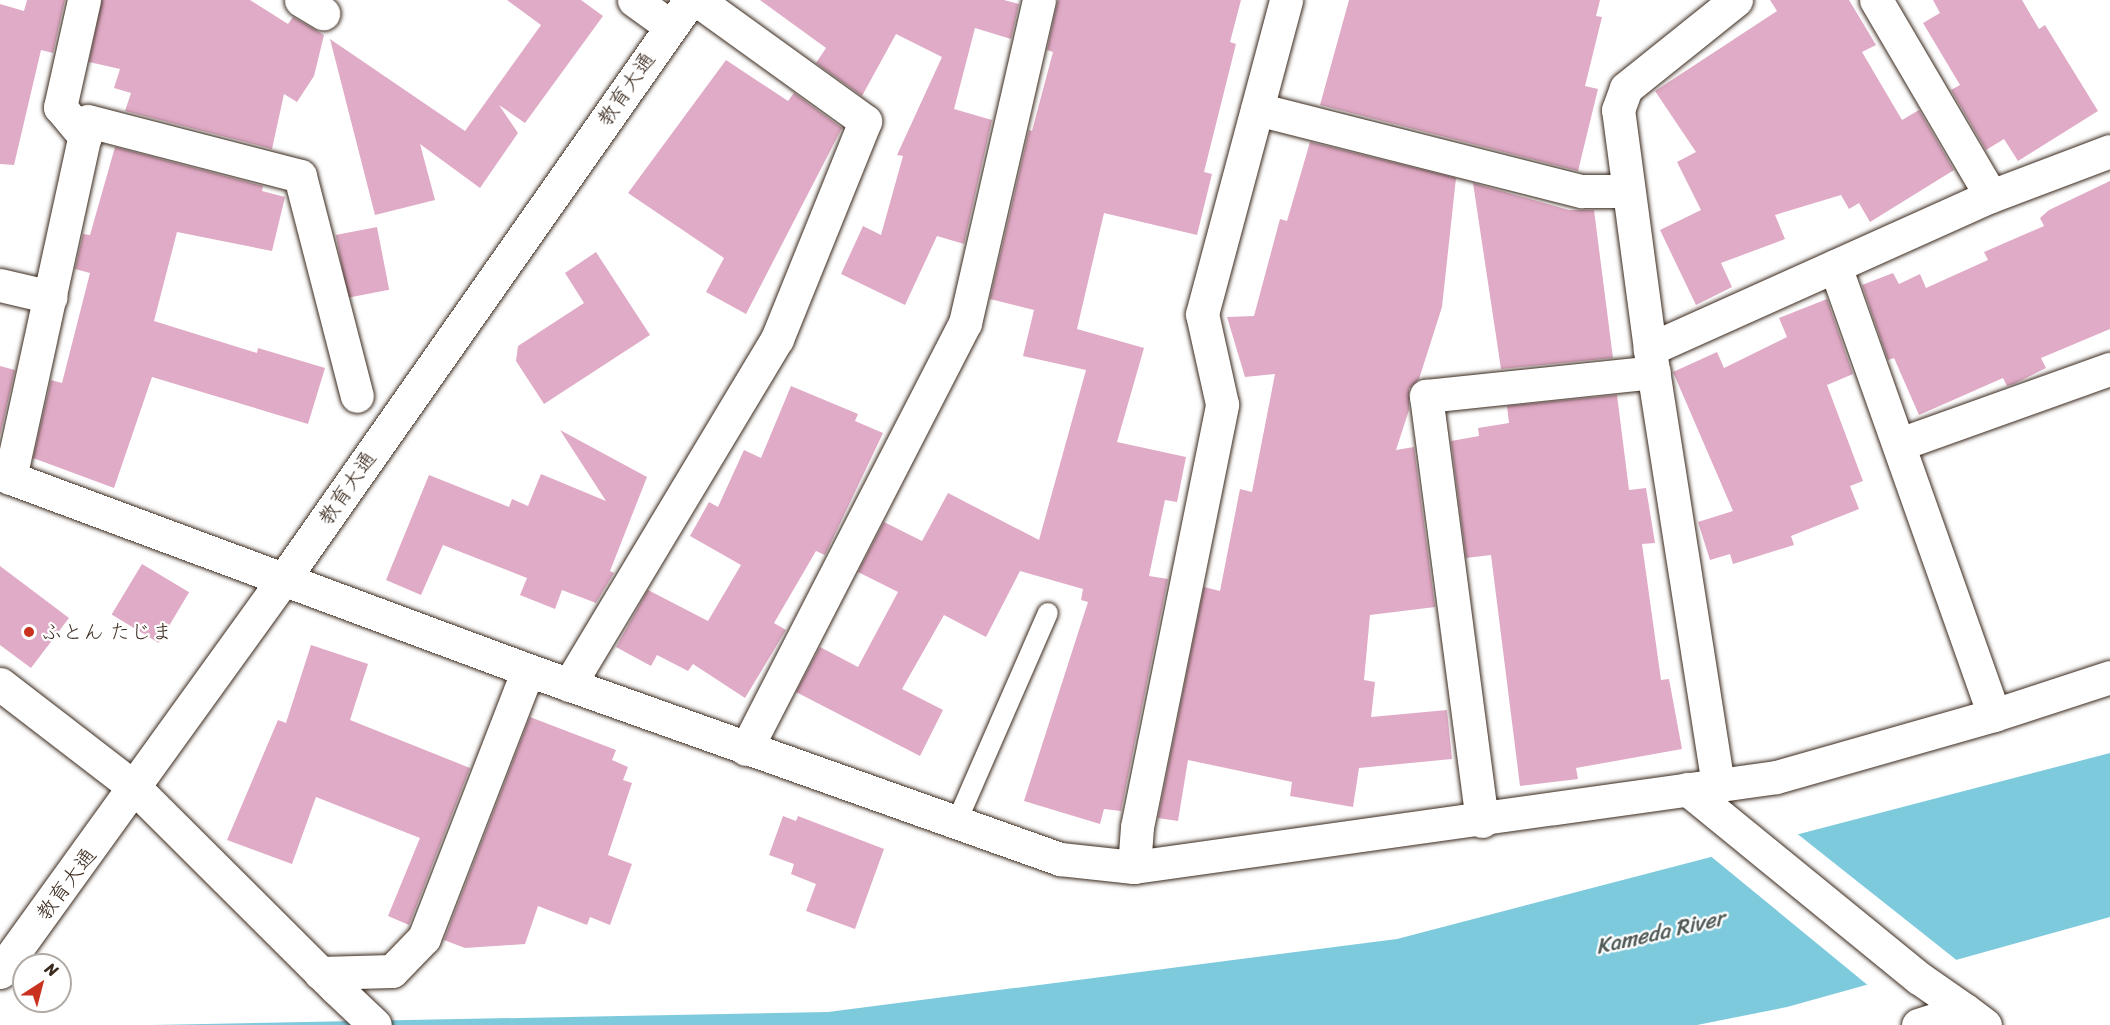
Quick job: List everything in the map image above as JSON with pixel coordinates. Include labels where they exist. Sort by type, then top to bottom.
[{"type":"street","points":[[84,0],[60,107],[85,137]]},
{"type":"street","points":[[634,0],[670,26]]},
{"type":"street","name":"教育大通","points":[[1,971],[283,580],[690,0]]},
{"type":"street","points":[[569,685],[777,339],[865,121],[697,0]]},
{"type":"street","points":[[746,748],[965,323],[1039,0]]},
{"type":"street","points":[[1134,867],[1137,827],[1222,404],[1202,314],[1286,0]]},
{"type":"street","points":[[1736,0],[1626,88],[1618,110],[1627,192],[1652,360],[1703,787],[1738,833],[1972,1020]]},
{"type":"street","points":[[1876,0],[1990,196]]},
{"type":"street","points":[[1257,109],[1582,192],[1627,192]]},
{"type":"street","points":[[357,396],[300,176],[88,122],[51,297],[5,476],[569,685],[1060,859],[1134,867],[1482,821],[1776,777],[1994,715],[2110,677]]},
{"type":"street","points":[[1482,821],[1426,396],[1652,360],[1835,266],[1990,196],[2110,152]]},
{"type":"street","points":[[1835,266],[1900,444],[1994,715]]},
{"type":"street","points":[[0,285],[51,297]]},
{"type":"street","points":[[1900,444],[2110,369]]},
{"type":"street","points":[[328,981],[392,971],[424,938],[528,670]]},
{"type":"street","points":[[0,684],[135,788],[375,1025]]},
{"type":"street","points":[[1918,1025],[1972,1020]]},
{"type":"lane","points":[[957,821],[1048,613]]},
{"type":"water","name":"Kameda River","points":[[2110,753],[2110,917],[1787,1007],[1697,1025],[153,1025],[828,1012],[1397,939]]},
{"type":"pier","points":[[1795,832],[1959,962],[1870,987],[1708,854]]},
{"type":"building","points":[[27,0],[65,0],[53,53],[41,50],[14,165],[0,164],[0,4],[24,11]]},
{"type":"building","points":[[102,0],[250,0],[288,24],[293,17],[324,35],[314,76],[297,102],[284,94],[272,149],[125,111],[131,93],[114,88],[120,69],[89,62]]},
{"type":"building","points":[[507,0],[581,0],[603,16],[525,123],[499,105],[518,133],[480,188],[420,144],[435,200],[375,215],[330,39],[465,131],[541,25]]},
{"type":"building","points":[[760,0],[1004,0],[1019,4],[1011,39],[975,28],[954,109],[992,120],[964,244],[937,236],[905,305],[841,274],[863,226],[881,235],[903,156],[897,155],[942,57],[896,34],[862,96],[816,63],[826,48]]},
{"type":"building","points":[[1058,0],[1241,0],[1230,42],[1236,44],[1204,172],[1212,174],[1197,235],[1104,213],[1077,329],[1144,348],[1117,442],[1186,457],[1177,502],[1165,500],[1149,576],[1168,579],[1121,811],[1104,809],[1100,824],[1024,801],[1088,602],[1081,600],[1083,589],[1020,571],[986,637],[944,615],[902,689],[943,710],[920,756],[796,692],[820,647],[858,667],[898,592],[858,572],[884,522],[922,541],[948,493],[1039,540],[1086,370],[1023,356],[1034,310],[990,299],[1029,130],[1032,131],[1053,52],[1047,50]]},
{"type":"building","points":[[1349,0],[1600,0],[1596,16],[1602,17],[1585,86],[1598,89],[1578,171],[1320,105]]},
{"type":"building","points":[[1770,0],[1849,0],[1876,45],[1862,52],[1902,120],[1919,110],[1954,170],[1870,222],[1859,203],[1849,209],[1841,195],[1775,215],[1785,239],[1721,263],[1732,287],[1696,305],[1660,230],[1701,210],[1677,162],[1696,152],[1655,91],[1777,11]]},
{"type":"building","points":[[1933,0],[2022,0],[2039,29],[2045,25],[2098,111],[2018,161],[2004,139],[1986,150],[1951,90],[1960,85],[1923,23],[1940,13]]},
{"type":"building","points":[[726,60],[788,101],[794,93],[842,128],[746,314],[706,292],[724,258],[628,193]]},
{"type":"building","points":[[1310,142],[1456,178],[1442,307],[1419,379],[1409,389],[1409,410],[1396,450],[1414,447],[1435,607],[1370,615],[1364,680],[1375,682],[1371,717],[1447,710],[1452,759],[1359,768],[1353,807],[1290,796],[1292,782],[1188,760],[1178,821],[1158,818],[1204,587],[1220,591],[1240,489],[1252,492],[1275,374],[1245,377],[1227,317],[1254,316],[1280,219],[1287,221]]},
{"type":"building","points":[[115,147],[263,186],[262,191],[285,197],[272,251],[177,232],[154,321],[257,353],[258,348],[325,368],[308,424],[152,377],[114,488],[33,458],[51,380],[62,383],[90,273],[75,269],[83,234],[90,235]]},
{"type":"building","points":[[2110,181],[2110,329],[2041,358],[2046,368],[2014,384],[2007,386],[2003,378],[1919,415],[1894,358],[1888,360],[1862,285],[1893,273],[1899,284],[1920,274],[1926,288],[1988,260],[1984,252],[2044,226],[2040,218],[2049,210]]},
{"type":"building","points":[[1473,183],[1569,210],[1594,210],[1613,358],[1501,369]]},
{"type":"building","points":[[377,227],[389,290],[348,298],[336,235]]},
{"type":"building","points":[[596,252],[650,335],[544,404],[516,361],[518,346],[584,303],[565,273]]},
{"type":"building","points":[[1827,299],[1853,374],[1827,385],[1863,481],[1850,486],[1859,509],[1791,536],[1794,545],[1733,564],[1730,554],[1710,560],[1698,522],[1733,511],[1673,372],[1717,352],[1724,368],[1787,337],[1779,318]]},
{"type":"building","points":[[0,366],[15,370],[0,436]]},
{"type":"building","points":[[791,386],[858,414],[855,421],[883,433],[825,555],[816,551],[774,623],[786,630],[745,698],[693,664],[688,671],[657,655],[651,666],[616,647],[648,590],[708,621],[741,565],[690,536],[709,502],[718,507],[744,450],[761,458]]},
{"type":"building","points":[[1617,395],[1629,490],[1646,488],[1655,543],[1642,544],[1661,680],[1669,679],[1682,749],[1576,768],[1578,779],[1520,786],[1491,555],[1466,558],[1451,441],[1479,436],[1478,428],[1509,423],[1507,406]]},
{"type":"building","points":[[560,430],[647,477],[610,571],[614,573],[596,603],[562,590],[555,609],[520,595],[527,578],[443,545],[421,595],[386,580],[429,475],[509,507],[512,499],[528,506],[541,474],[606,501]]},
{"type":"building","points":[[142,564],[189,592],[159,643],[112,615]]},
{"type":"building","name":"ふとん たじま","points":[[0,566],[69,618],[31,668],[0,645]]},
{"type":"building","points":[[311,645],[368,664],[350,720],[470,768],[409,925],[388,916],[420,838],[316,797],[292,864],[227,840],[278,720],[286,723]]},
{"type":"building","points":[[530,717],[616,750],[612,760],[628,767],[623,780],[632,783],[608,855],[632,864],[610,925],[590,917],[587,925],[538,906],[525,944],[465,948],[444,940]]},
{"type":"building","points":[[783,816],[796,821],[798,816],[884,849],[855,929],[806,911],[816,884],[791,874],[794,864],[769,855]]},
{"type":"place","name":"ふとん たじま","points":[[29,632]]}]
